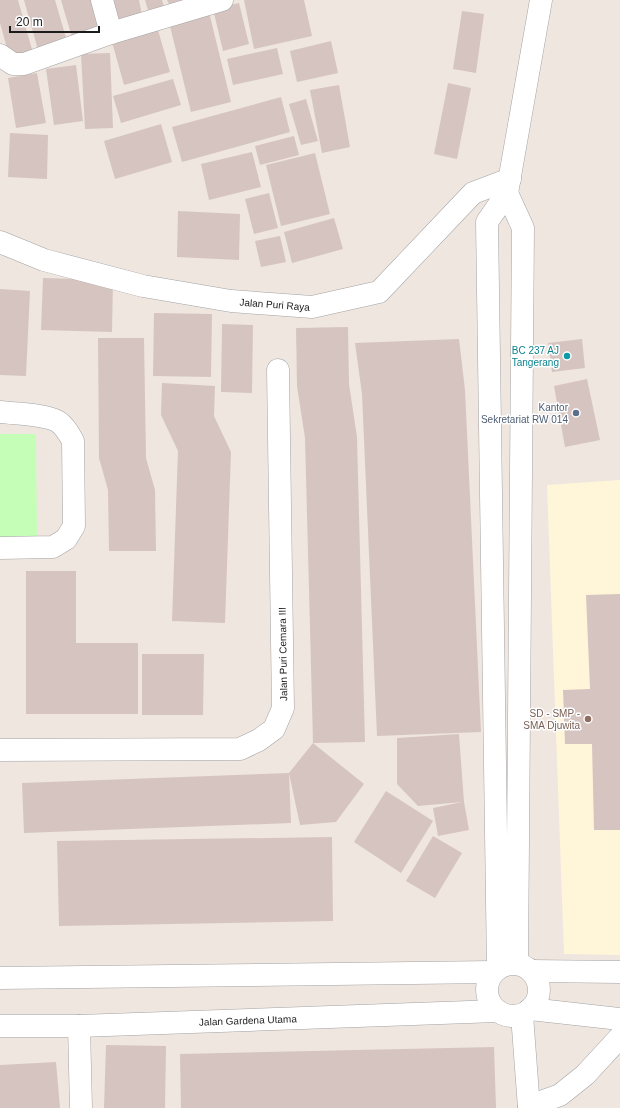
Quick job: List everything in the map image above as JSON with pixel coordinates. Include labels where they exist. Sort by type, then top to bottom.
[{"type":"street","points":[[102,0],[111,33]]},
{"type":"street","points":[[0,55],[13,64],[24,64],[111,33],[222,0]]},
{"type":"street","points":[[510,968],[487,222],[509,186],[541,0]]},
{"type":"street","points":[[509,186],[523,228],[510,968]]},
{"type":"street","name":"Jalan Puri Raya","points":[[0,242],[44,260],[143,286],[231,301],[312,307],[379,292],[473,193],[509,186]]},
{"type":"street","name":"Jalan Puri Cemara III","points":[[0,750],[240,749],[259,740],[274,730],[284,708],[278,370]]},
{"type":"street","points":[[0,412],[39,416],[57,421],[68,432],[73,441],[74,518],[74,526],[66,539],[53,547],[0,548]]},
{"type":"street","points":[[0,978],[510,968],[620,972]]},
{"type":"street","points":[[620,1019],[526,1012],[513,1016],[504,1015],[497,1011],[491,1004],[487,996],[486,988],[489,979],[510,968],[536,978],[539,985],[539,993],[536,1001],[526,1012],[529,1107],[560,1095],[585,1075],[620,1037]]},
{"type":"street","name":"Jalan Gardena Utama","points":[[0,1026],[79,1026],[497,1011]]},
{"type":"street","points":[[79,1026],[81,1108]]},
{"type":"shaded area","name":"SD - SMP - SMA Djuwita","points":[[620,480],[620,955],[564,954],[547,485]]},
{"type":"green space","points":[[0,434],[36,434],[37,538],[0,538]]},
{"type":"building","points":[[0,0],[18,0],[33,53],[10,59],[0,23]]},
{"type":"building","points":[[24,0],[55,0],[67,41],[38,50]]},
{"type":"building","points":[[61,0],[93,0],[102,32],[73,41]]},
{"type":"building","points":[[108,0],[139,0],[142,15],[113,22]]},
{"type":"building","points":[[145,0],[162,0],[164,6],[148,10]]},
{"type":"building","points":[[167,0],[182,0],[169,4]]},
{"type":"building","points":[[244,0],[304,0],[312,36],[254,49]]},
{"type":"building","points":[[239,3],[249,44],[223,51],[213,9]]},
{"type":"building","points":[[462,11],[484,14],[476,73],[453,69]]},
{"type":"building","points":[[209,12],[231,102],[191,112],[169,22]]},
{"type":"building","points":[[158,30],[170,72],[124,85],[112,42]]},
{"type":"building","points":[[331,41],[338,73],[297,82],[290,51]]},
{"type":"building","points":[[277,48],[283,74],[233,85],[227,59]]},
{"type":"building","points":[[110,53],[113,128],[85,129],[81,54]]},
{"type":"building","points":[[76,65],[83,121],[54,125],[46,69]]},
{"type":"building","points":[[37,73],[46,123],[16,128],[8,78]]},
{"type":"building","points":[[173,79],[181,105],[121,123],[113,96]]},
{"type":"building","points":[[448,83],[471,88],[457,159],[434,154]]},
{"type":"building","points":[[339,85],[350,147],[322,153],[310,90]]},
{"type":"building","points":[[281,97],[290,132],[182,162],[172,127]]},
{"type":"building","points":[[306,99],[318,141],[301,145],[289,104]]},
{"type":"building","points":[[161,124],[172,162],[115,179],[104,141]]},
{"type":"building","points":[[10,133],[48,135],[47,179],[8,177]]},
{"type":"building","points":[[294,136],[299,155],[260,165],[255,146]]},
{"type":"building","points":[[252,152],[261,187],[209,200],[201,164]]},
{"type":"building","points":[[315,153],[330,214],[281,226],[266,165]]},
{"type":"building","points":[[269,193],[278,228],[254,234],[245,199]]},
{"type":"building","points":[[178,211],[240,214],[239,260],[177,257]]},
{"type":"building","points":[[334,218],[343,249],[292,263],[284,232]]},
{"type":"building","points":[[280,236],[286,262],[261,267],[255,241]]},
{"type":"building","points":[[43,278],[113,280],[112,332],[41,330]]},
{"type":"building","points":[[0,289],[30,291],[26,376],[0,375]]},
{"type":"building","points":[[154,313],[212,314],[211,377],[153,376]]},
{"type":"building","points":[[222,324],[253,325],[252,393],[221,392]]},
{"type":"building","points":[[348,327],[349,384],[357,437],[365,742],[313,743],[305,438],[297,386],[296,328]]},
{"type":"building","points":[[98,338],[144,338],[146,458],[155,490],[156,551],[109,551],[108,490],[99,458]]},
{"type":"building","points":[[459,339],[465,390],[481,732],[377,736],[362,394],[355,343]]},
{"type":"building","name":"BC 237 AJ Tangerang","points":[[582,339],[585,368],[552,372],[548,343]]},
{"type":"building","name":"Kantor Sekretariat RW 014","points":[[587,379],[600,440],[565,447],[554,386]]},
{"type":"building","points":[[162,383],[215,386],[214,416],[231,452],[225,623],[172,621],[178,451],[161,415]]},
{"type":"building","points":[[26,571],[76,571],[76,643],[138,643],[138,714],[26,714]]},
{"type":"building","points":[[620,594],[620,830],[594,830],[592,744],[565,744],[563,690],[590,689],[586,595]]},
{"type":"building","points":[[142,654],[204,654],[203,715],[142,715]]},
{"type":"building","points":[[459,734],[464,802],[469,830],[438,836],[433,808],[462,802],[418,806],[397,784],[397,738]]},
{"type":"building","points":[[313,743],[364,784],[336,822],[300,825],[289,773]]},
{"type":"building","points":[[289,773],[291,823],[24,833],[22,783]]},
{"type":"building","points":[[386,791],[433,821],[401,873],[354,842]]},
{"type":"building","points":[[433,836],[462,853],[435,898],[406,881]]},
{"type":"building","points":[[332,837],[333,921],[59,926],[57,841]]},
{"type":"building","points":[[106,1045],[166,1046],[165,1108],[104,1108]]},
{"type":"building","points":[[494,1047],[496,1108],[181,1108],[180,1054]]},
{"type":"building","points":[[56,1062],[60,1108],[0,1108],[0,1065]]},
{"type":"place","name":"BC 237 AJ Tangerang","points":[[567,356]]},
{"type":"place","name":"Kantor Sekretariat RW 014","points":[[576,413]]},
{"type":"place","name":"SD - SMP - SMA Djuwita","points":[[588,719]]}]
